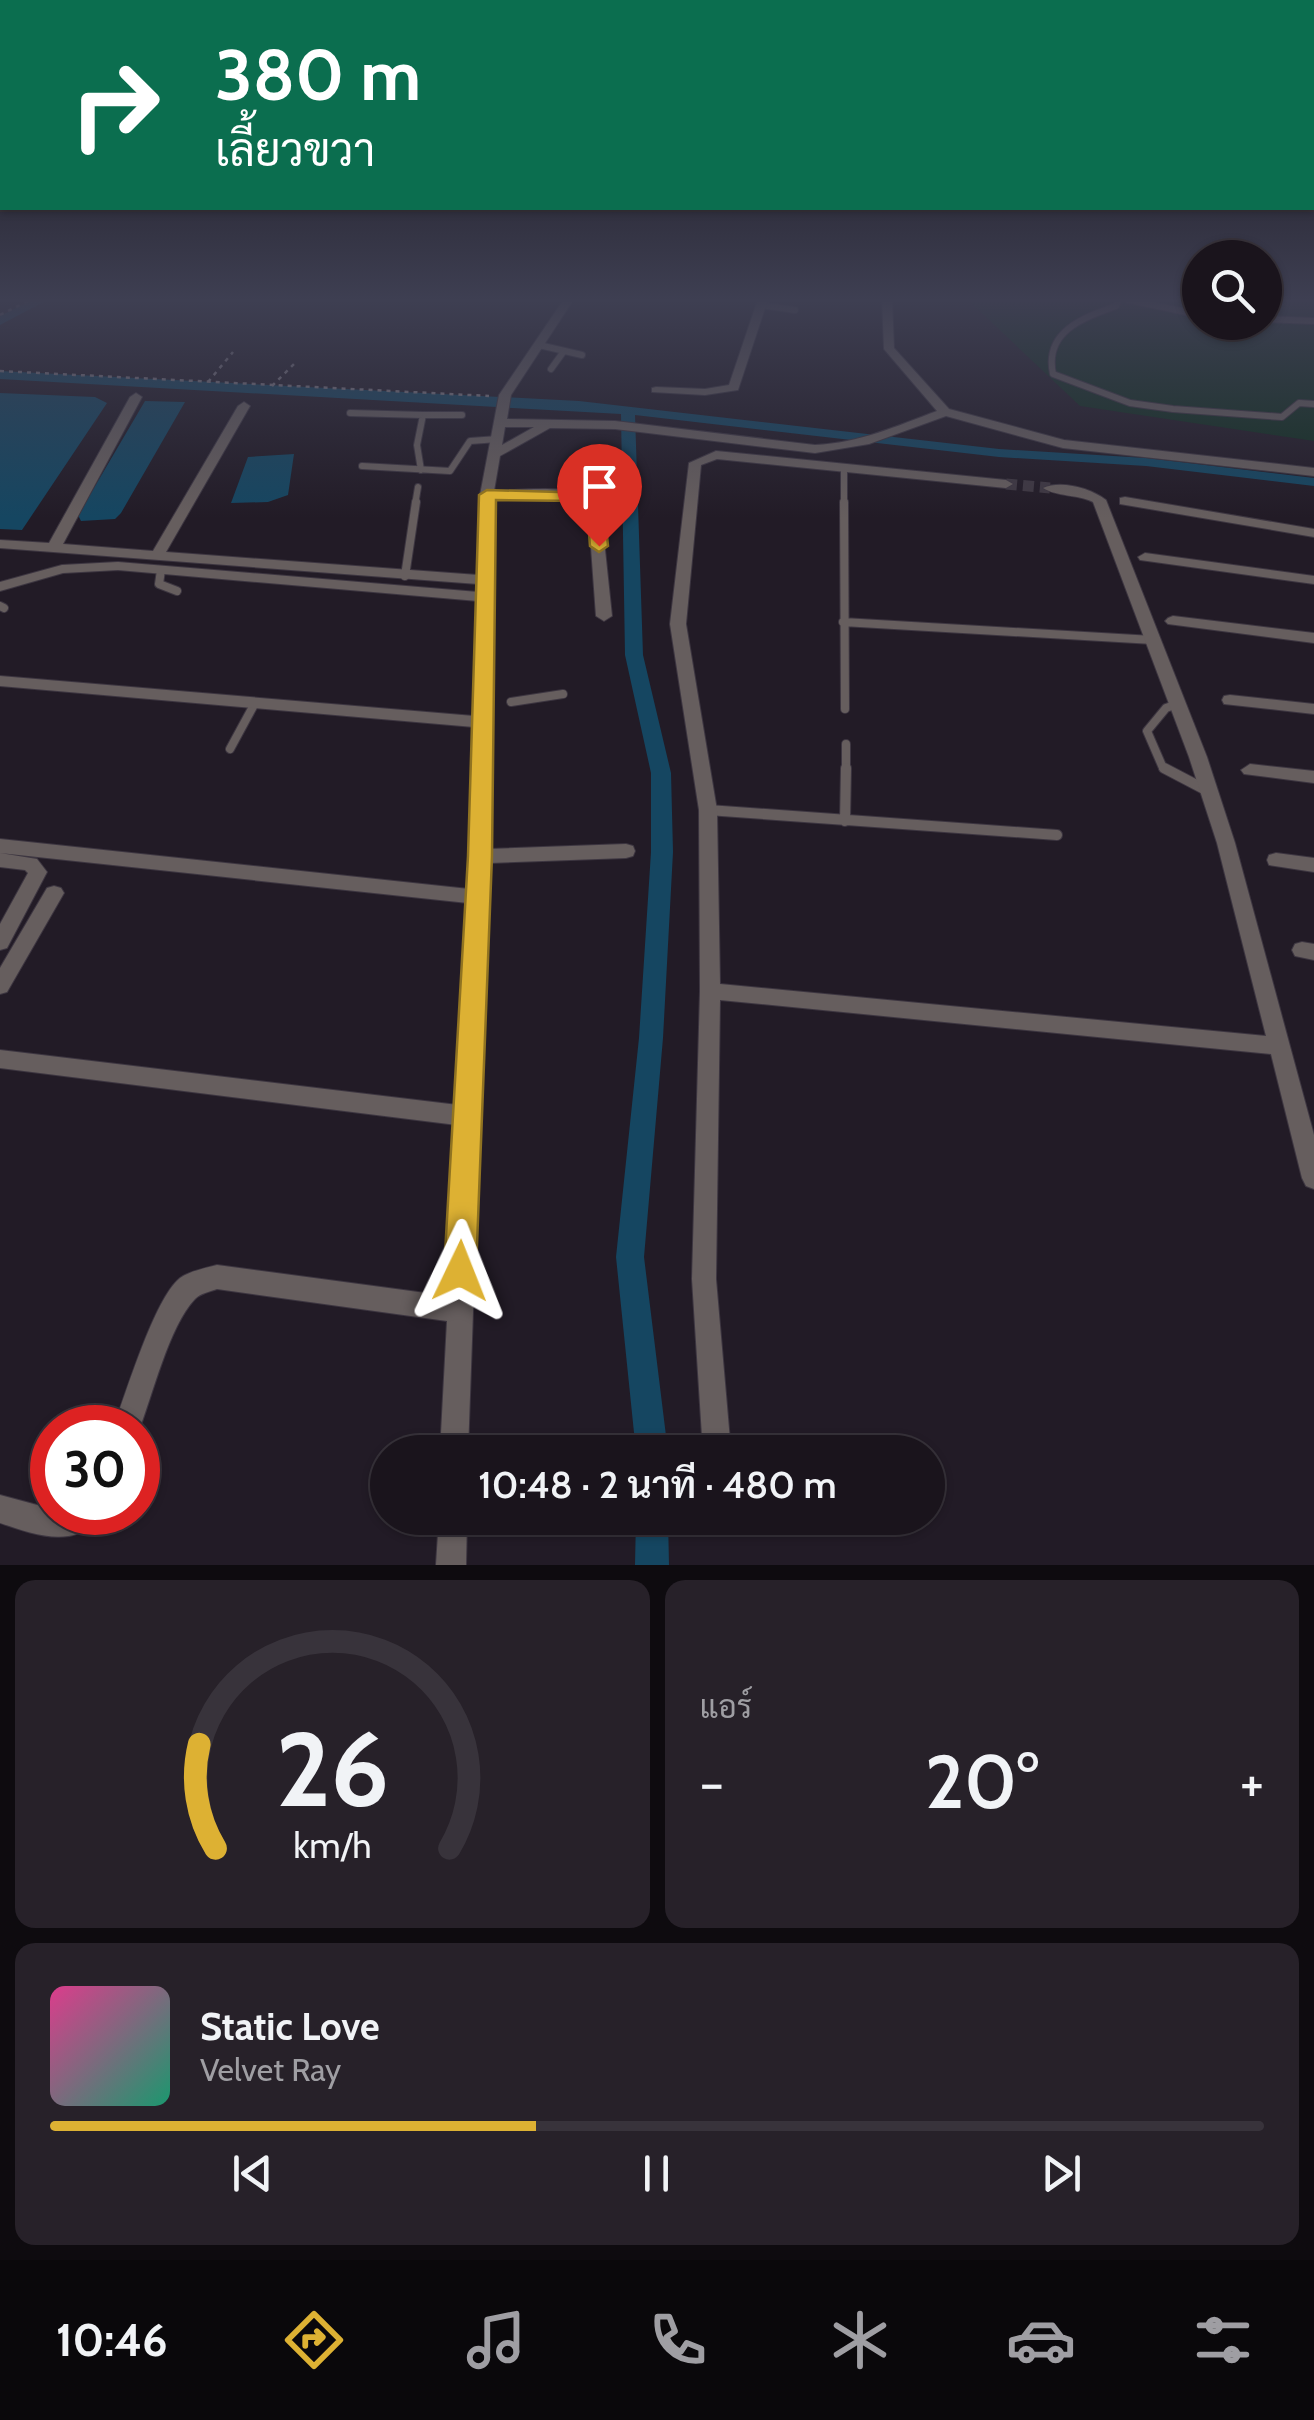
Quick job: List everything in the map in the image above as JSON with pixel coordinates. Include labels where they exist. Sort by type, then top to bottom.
[{"type":"street","points":[[454,1435],[486,709],[483,589],[487,495],[505,395],[520,372]]},
{"type":"street","points":[[656,390],[706,392],[736,386],[740,372]]},
{"type":"street","points":[[909,372],[945,412],[1062,444],[1314,472]]},
{"type":"street","points":[[54,548],[136,397]]},
{"type":"street","points":[[160,562],[244,406]]},
{"type":"street","points":[[500,417],[615,425],[799,448],[840,448],[945,412]]},
{"type":"street","points":[[497,446],[557,422]]},
{"type":"street","points":[[716,1435],[704,1279],[710,991],[708,810],[678,624],[695,462],[716,454],[1006,484]]},
{"type":"street","points":[[1050,488],[1083,492],[1098,500],[1154,640],[1209,792],[1314,1178]]},
{"type":"street","points":[[487,495],[546,493],[590,498],[595,505],[604,616]]},
{"type":"street","points":[[1125,501],[1314,532]]},
{"type":"street","points":[[0,544],[160,562],[483,589]]},
{"type":"street","points":[[1145,557],[1314,580]]},
{"type":"street","points":[[0,586],[38,574],[89,566],[160,562],[405,576],[483,589]]},
{"type":"street","points":[[1172,620],[1314,638]]},
{"type":"street","points":[[0,681],[255,703],[486,709]]},
{"type":"street","points":[[1230,700],[1314,709]]},
{"type":"street","points":[[1250,770],[1314,777]]},
{"type":"street","points":[[0,846],[478,897]]},
{"type":"street","points":[[480,856],[626,850]]},
{"type":"street","points":[[0,860],[30,864],[38,872],[0,942]]},
{"type":"street","points":[[1276,860],[1314,865]]},
{"type":"street","points":[[0,986],[54,893]]},
{"type":"street","points":[[710,991],[1280,1046]]},
{"type":"street","points":[[0,1059],[466,1116]]},
{"type":"street","points":[[136,1405],[176,1309],[187,1288],[198,1282],[217,1277],[458,1310]]},
{"type":"street","points":[[0,1509],[30,1516]]},
{"type":"street","points":[[452,1565],[453,1535]]},
{"type":"lane","points":[[1052,372],[1130,403],[1187,411],[1258,418],[1282,416],[1299,403],[1314,404]]},
{"type":"lane","points":[[350,413],[462,415]]},
{"type":"lane","points":[[421,470],[417,445],[423,415]]},
{"type":"lane","points":[[362,466],[450,470],[466,444],[497,446]]},
{"type":"lane","points":[[844,470],[845,709]]},
{"type":"lane","points":[[405,576],[418,487]]},
{"type":"lane","points":[[160,562],[159,584],[177,591]]},
{"type":"lane","points":[[843,622],[1154,640]]},
{"type":"lane","points":[[511,702],[564,694]]},
{"type":"lane","points":[[230,749],[255,703]]},
{"type":"lane","points":[[1177,704],[1166,708],[1147,731],[1155,755],[1178,779],[1209,792]]},
{"type":"lane","points":[[845,821],[846,744]]},
{"type":"lane","points":[[708,810],[1058,835]]},
{"type":"path","points":[[20,372],[505,395]]},
{"type":"path","points":[[208,382],[216,372]]},
{"type":"path","points":[[272,386],[286,372]]},
{"type":"green space","points":[[1044,372],[1314,372],[1314,441],[1080,406]]},
{"type":"water","points":[[0,393],[95,397],[107,403],[22,530],[0,529]]},
{"type":"water","points":[[145,401],[185,402],[121,513],[115,519],[81,521],[78,515]]},
{"type":"water","points":[[294,454],[288,495],[268,502],[231,503],[248,457]]},
{"type":"waterway","points":[[0,375],[579,405],[999,453],[1146,462],[1314,482]]},
{"type":"waterway","points":[[628,411],[634,655],[661,773],[662,852],[651,1038],[630,1257],[650,1435]]},
{"type":"waterway","points":[[652,1535],[652,1565]]},
{"type":"tunnel","points":[[1006,484],[1050,488]]},
{"type":"route","points":[[460,1271],[480,856],[482,597],[487,495],[546,493],[590,498],[595,505],[599,546]]}]
